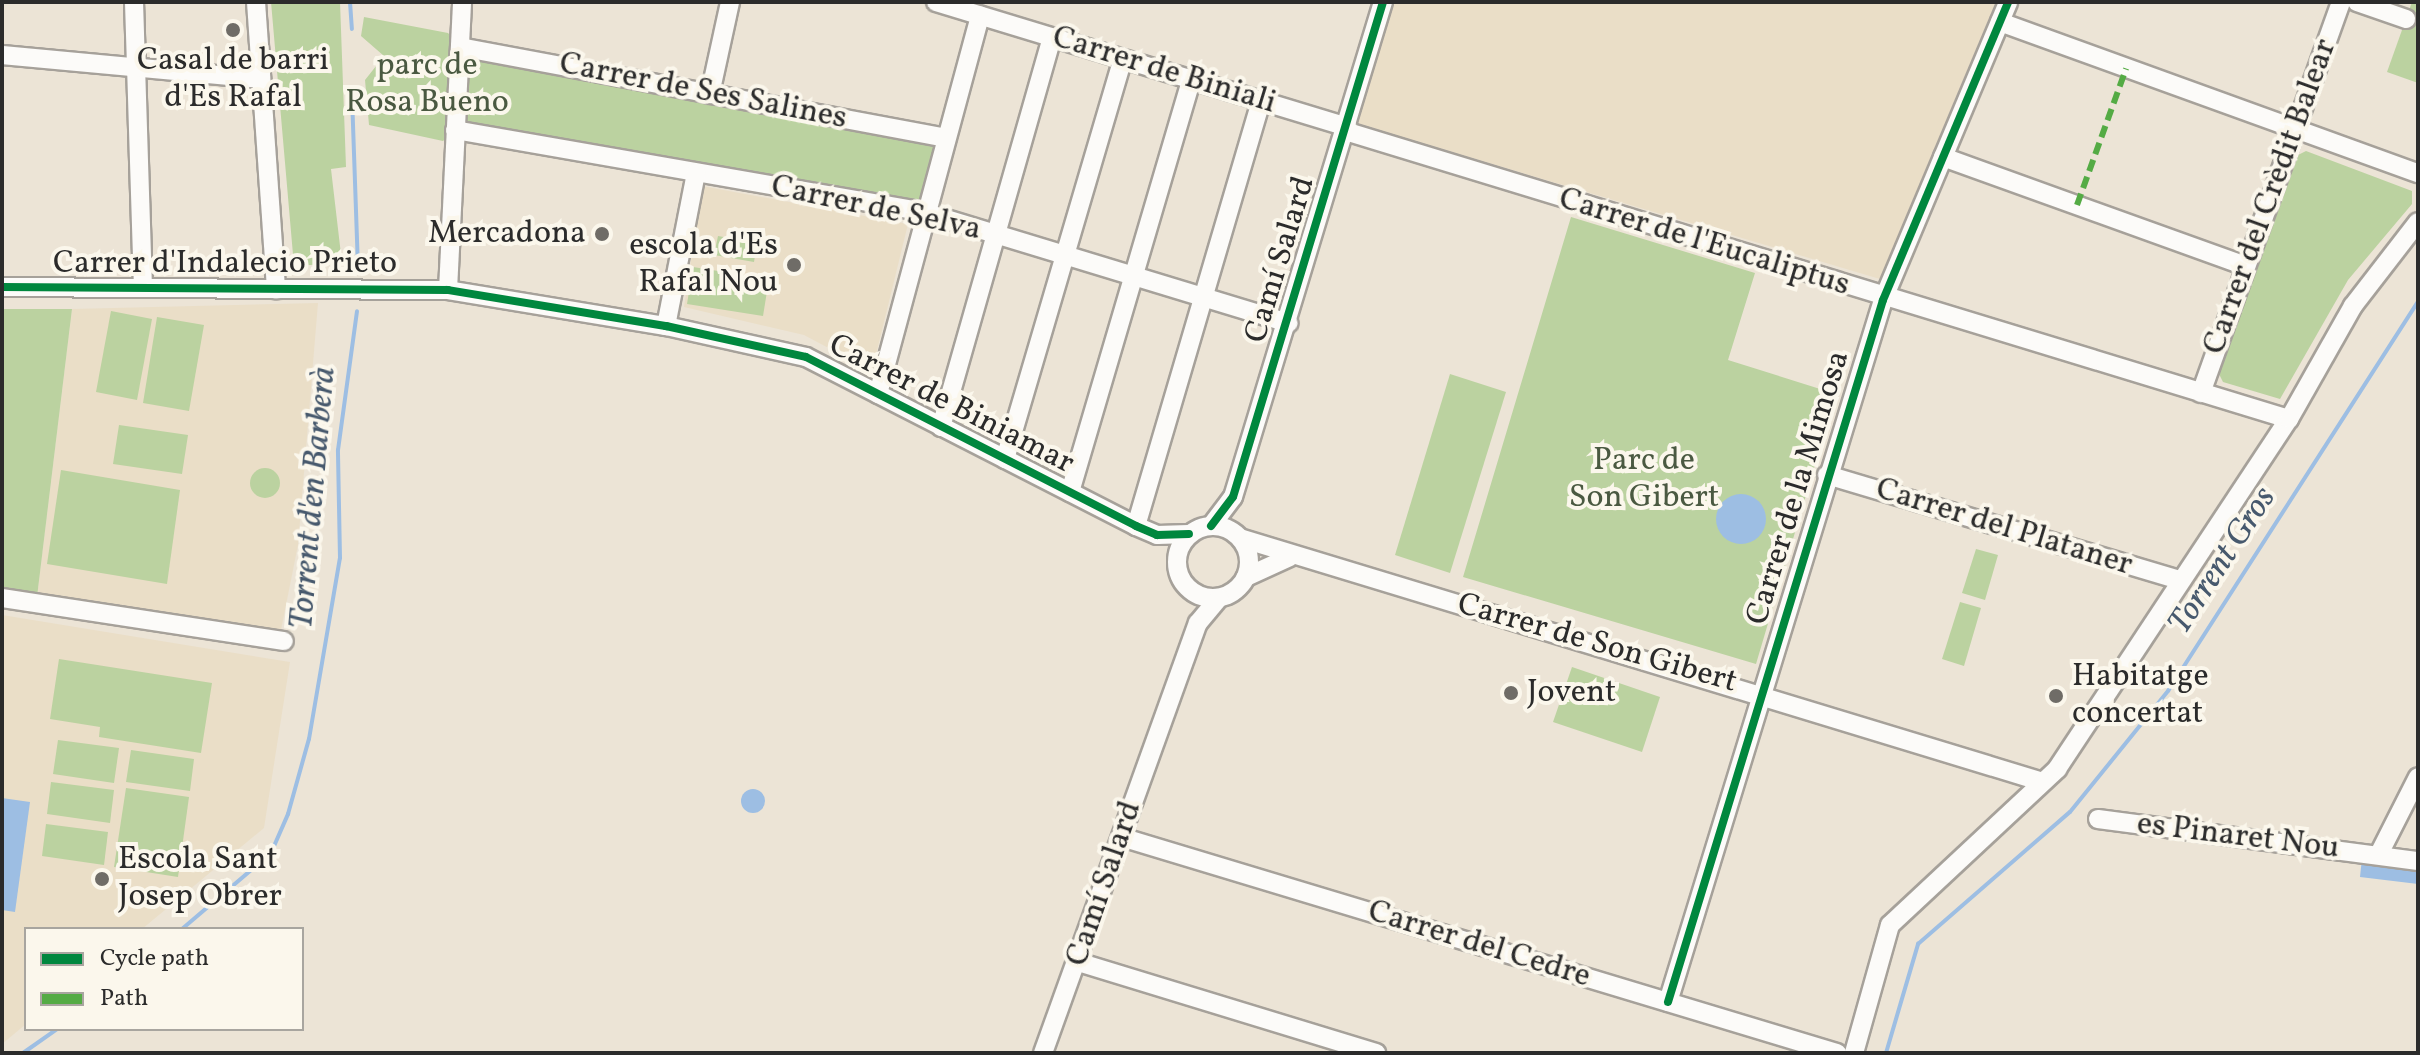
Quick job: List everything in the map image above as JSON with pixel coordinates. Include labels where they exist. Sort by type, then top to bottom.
[{"type":"street","points":[[134,2],[143,287]]},
{"type":"street","points":[[256,2],[276,289]]},
{"type":"street","points":[[448,290],[462,2]]},
{"type":"street","points":[[710,94],[730,2]]},
{"type":"street","name":"Carrer de Biniali","points":[[936,2],[1346,129]]},
{"type":"street","name":"Camí Salard","points":[[1211,526],[1233,497],[1383,2]]},
{"type":"street","name":"Carrer de la Mimosa","points":[[1668,1002],[1883,300],[2008,2]]},
{"type":"street","name":"Carrer del Crèdit Balear","points":[[2201,393],[2341,2]]},
{"type":"street","points":[[2357,2],[2406,19]]},
{"type":"street","points":[[878,394],[923,212],[980,16]]},
{"type":"street","points":[[2000,22],[2418,173]]},
{"type":"street","points":[[941,427],[1052,37]]},
{"type":"street","name":"Carrer de Ses Salines","points":[[460,47],[945,138]]},
{"type":"street","points":[[2,55],[261,79]]},
{"type":"street","points":[[1005,459],[1123,59]]},
{"type":"street","points":[[1070,492],[1191,80]]},
{"type":"street","points":[[1136,526],[1261,101]]},
{"type":"street","name":"Carrer de l'Eucaliptus","points":[[1346,129],[1883,300],[2289,419]]},
{"type":"street","name":"Carrer de Selva","points":[[455,130],[923,212],[1288,323]]},
{"type":"street","points":[[1943,157],[2245,266]]},
{"type":"street","points":[[666,326],[696,173]]},
{"type":"street","points":[[1854,1053],[1890,925],[2040,781],[2057,769],[2289,419],[2346,316],[2418,222]]},
{"type":"street","name":"Carrer d'Indalecio Prieto","points":[[2,287],[448,290]]},
{"type":"street","name":"Carrer de Biniamar","points":[[448,290],[666,326],[806,357],[1136,526],[1157,535],[1189,534]]},
{"type":"street","name":"Carrer del Plataner","points":[[1827,475],[2180,580]]},
{"type":"street","name":"Camí Salard","points":[[1233,497],[1238,536]]},
{"type":"street","points":[[1198,623],[1176,560],[1189,534],[1211,526],[1238,536],[1249,557],[1246,577]]},
{"type":"street","name":"Carrer de Biniamar","points":[[1157,535],[1176,560]]},
{"type":"street","name":"Carrer de Son Gibert","points":[[1238,536],[1290,557],[1762,691],[2040,781]]},
{"type":"street","points":[[1182,582],[1198,596],[1219,598],[1246,577],[1290,557]]},
{"type":"street","points":[[2,598],[284,641]]},
{"type":"street","name":"Camí Salard","points":[[1043,1053],[1198,623],[1219,598]]},
{"type":"street","name":"es Pinaret Nou","points":[[2379,854],[2418,777]]},
{"type":"street","name":"es Pinaret Nou","points":[[2098,819],[2418,861]]},
{"type":"street","name":"Carrer del Cedre","points":[[1121,837],[1837,1053]]},
{"type":"street","points":[[1078,962],[1376,1053]]},
{"type":"shaded area","points":[[1391,2],[1996,2],[1880,279],[1354,123]]},
{"type":"shaded area","name":"escola d'Es Rafal Nou","points":[[702,186],[908,224],[872,371],[804,335],[684,307]]},
{"type":"shaded area","points":[[318,303],[298,545],[281,630],[37,597],[72,309]]},
{"type":"shaded area","name":"Escola Sant Josep Obrer","points":[[2,615],[290,662],[264,828],[144,927],[24,927],[24,1026],[2,1044]]},
{"type":"green space","points":[[271,2],[340,2],[346,167],[331,169],[342,263],[294,266]]},
{"type":"green space","points":[[2412,2],[2418,2],[2418,83],[2387,72]]},
{"type":"green space","name":"parc de Rosa Bueno","points":[[364,17],[448,33],[461,47],[945,138],[923,212],[455,130],[443,141],[369,125],[365,80],[384,56],[361,36]]},
{"type":"green space","points":[[2306,151],[2412,191],[2412,204],[2348,280],[2280,399],[2223,382],[2219,374],[2298,155]]},
{"type":"green space","name":"Parc de Son Gibert","points":[[1571,217],[1755,273],[1728,360],[1836,394],[1756,664],[1463,577]]},
{"type":"green space","points":[[718,236],[757,243],[754,262],[714,255]]},
{"type":"green space","points":[[693,267],[769,279],[763,316],[687,304]]},
{"type":"green space","points":[[2,309],[72,309],[37,597],[2,588]]},
{"type":"green space","points":[[111,311],[152,319],[137,400],[96,392]]},
{"type":"green space","points":[[157,317],[204,325],[189,411],[143,403]]},
{"type":"green space","points":[[1450,374],[1506,392],[1450,573],[1395,555]]},
{"type":"green space","points":[[119,425],[188,435],[182,474],[113,464]]},
{"type":"green space","points":[[265,468],[271,469],[279,477],[279,489],[271,497],[265,498],[259,497],[251,489],[250,483],[251,477],[259,469]]},
{"type":"green space","points":[[61,470],[180,490],[167,584],[47,564]]},
{"type":"green space","points":[[1976,549],[1998,555],[1985,600],[1962,593]]},
{"type":"green space","points":[[1960,602],[1981,608],[1964,666],[1942,659]]},
{"type":"green space","points":[[59,659],[212,683],[201,753],[99,737],[100,727],[50,719]]},
{"type":"green space","points":[[1572,667],[1660,697],[1642,752],[1553,722]]},
{"type":"green space","points":[[58,740],[119,748],[114,783],[53,774]]},
{"type":"green space","points":[[131,750],[194,759],[190,791],[126,782]]},
{"type":"green space","points":[[51,782],[114,790],[110,823],[47,814]]},
{"type":"green space","points":[[126,788],[189,797],[178,877],[114,867]]},
{"type":"green space","points":[[46,824],[108,832],[104,865],[42,856]]},
{"type":"water","points":[[1741,494],[1758,502],[1766,519],[1758,536],[1741,544],[1724,536],[1716,519],[1724,502]]},
{"type":"water","points":[[753,789],[762,792],[765,801],[762,810],[753,813],[744,810],[741,801],[744,792]]},
{"type":"water","points":[[2,798],[30,802],[15,912],[2,910]]},
{"type":"water","points":[[2362,858],[2418,867],[2418,884],[2360,877]]},
{"type":"waterway","name":"Torrent d'en Barberà","points":[[350,2],[352,29]]},
{"type":"waterway","name":"Torrent d'en Barberà","points":[[352,96],[358,264]]},
{"type":"waterway","name":"Torrent Gros","points":[[1886,1053],[1918,944],[2070,812],[2168,691],[2418,301]]},
{"type":"waterway","name":"Torrent d'en Barberà","points":[[184,927],[271,853],[288,814],[309,739],[340,558],[338,450],[357,311]]},
{"type":"waterway","name":"Torrent d'en Barberà","points":[[23,1053],[54,1031]]},
{"type":"marked path","points":[[2077,205],[2126,69]]},
{"type":"cycle path","points":[[1211,526],[1233,497],[1383,2]]},
{"type":"cycle path","points":[[1668,1002],[1883,300],[2008,2]]},
{"type":"cycle path","points":[[2,287],[448,290],[666,326],[806,357],[1136,526],[1157,535],[1189,534]]},
{"type":"place","name":"Casal de barri d'Es Rafal","points":[[233,30]]},
{"type":"place","name":"Mercadona","points":[[602,234]]},
{"type":"place","name":"escola d'Es Rafal Nou","points":[[794,265]]},
{"type":"place","name":"Jovent","points":[[1511,693]]},
{"type":"place","name":"Habitatge concertat","points":[[2056,696]]},
{"type":"place","name":"Escola Sant Josep Obrer","points":[[102,879]]}]
